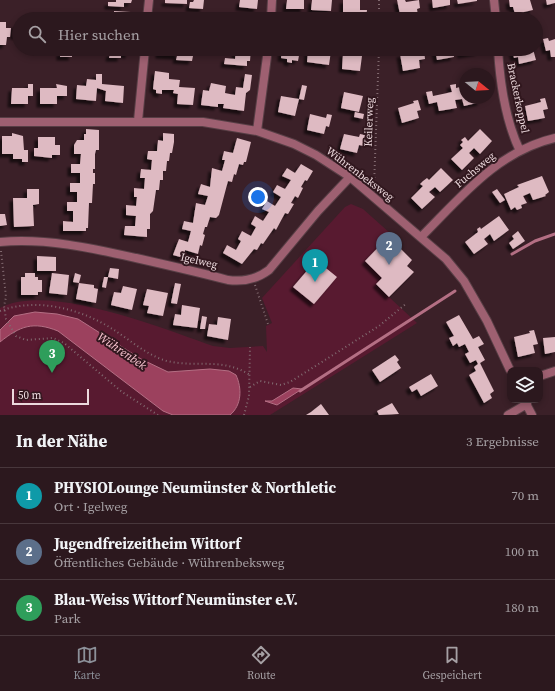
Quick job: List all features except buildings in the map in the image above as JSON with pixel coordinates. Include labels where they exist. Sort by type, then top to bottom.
[{"type":"street","points":[[148,12],[149,0]]},
{"type":"street","points":[[271,12],[272,0]]},
{"type":"street","points":[[494,0],[495,12]]},
{"type":"street","points":[[138,121],[144,56]]},
{"type":"street","points":[[257,131],[267,56]]},
{"type":"street","name":"Brackerkoppel","points":[[499,56],[506,104],[512,130],[520,150]]},
{"type":"street","name":"Wührenbeksweg","points":[[0,122],[202,122],[257,131],[294,144],[316,155],[374,196],[422,236],[446,259],[464,281],[487,321],[509,367]]},
{"type":"street","name":"Fuchsweg","points":[[422,236],[480,178],[502,161],[520,150],[555,138]]},
{"type":"street","name":"Igelweg","points":[[0,243],[21,240],[52,241],[96,249],[228,280],[240,281],[253,278],[269,270],[318,211],[350,178]]},
{"type":"street","points":[[543,375],[555,371]]},
{"type":"street","points":[[508,415],[524,403]]},
{"type":"street","points":[[526,403],[532,415]]},
{"type":"path","points":[[379,0],[379,12]]},
{"type":"path","name":"Keilerweg","points":[[374,196],[379,56]]},
{"type":"path","points":[[0,243],[6,297],[4,310],[6,318],[16,336],[26,340],[53,338],[60,341],[122,392],[158,415]]},
{"type":"path","points":[[253,278],[268,324]]},
{"type":"path","points":[[250,387],[260,381],[281,385],[290,382],[379,326],[407,303]]},
{"type":"path","points":[[0,311],[35,305],[73,311],[113,329],[155,355],[166,360],[196,364],[221,364],[240,369],[250,374]]},
{"type":"path","points":[[244,415],[248,403],[250,387],[250,347]]},
{"type":"shaded area","points":[[351,204],[363,209],[391,234],[365,261],[382,278],[376,285],[417,323],[270,415],[0,415],[0,308],[21,301],[47,301],[76,304],[137,320],[213,346],[230,348],[263,346],[267,352],[266,326],[272,323],[262,298],[345,207]]},
{"type":"water","points":[[35,312],[57,314],[78,319],[141,359],[168,372],[210,369],[229,371],[236,375],[238,380],[240,396],[237,406],[230,415],[173,415],[163,411],[58,331],[49,328],[41,326],[27,327],[14,332],[0,342],[0,330],[14,316]]},
{"type":"water","points":[[293,388],[302,389],[277,405],[265,401],[272,401]]},
{"type":"waterway","name":"Wührenbek","points":[[512,254],[535,241],[555,234]]},
{"type":"waterway","name":"Wührenbek","points":[[300,391],[455,291]]},
{"type":"place","name":"Jugendfreizeitheim Wittorf","points":[[389,265]]},
{"type":"place","name":"PHYSIOLounge Neumünster & Northletic","points":[[315,282]]},
{"type":"place","name":"Blau-Weiss Wittorf Neumünster e.V.","points":[[52,373]]}]
